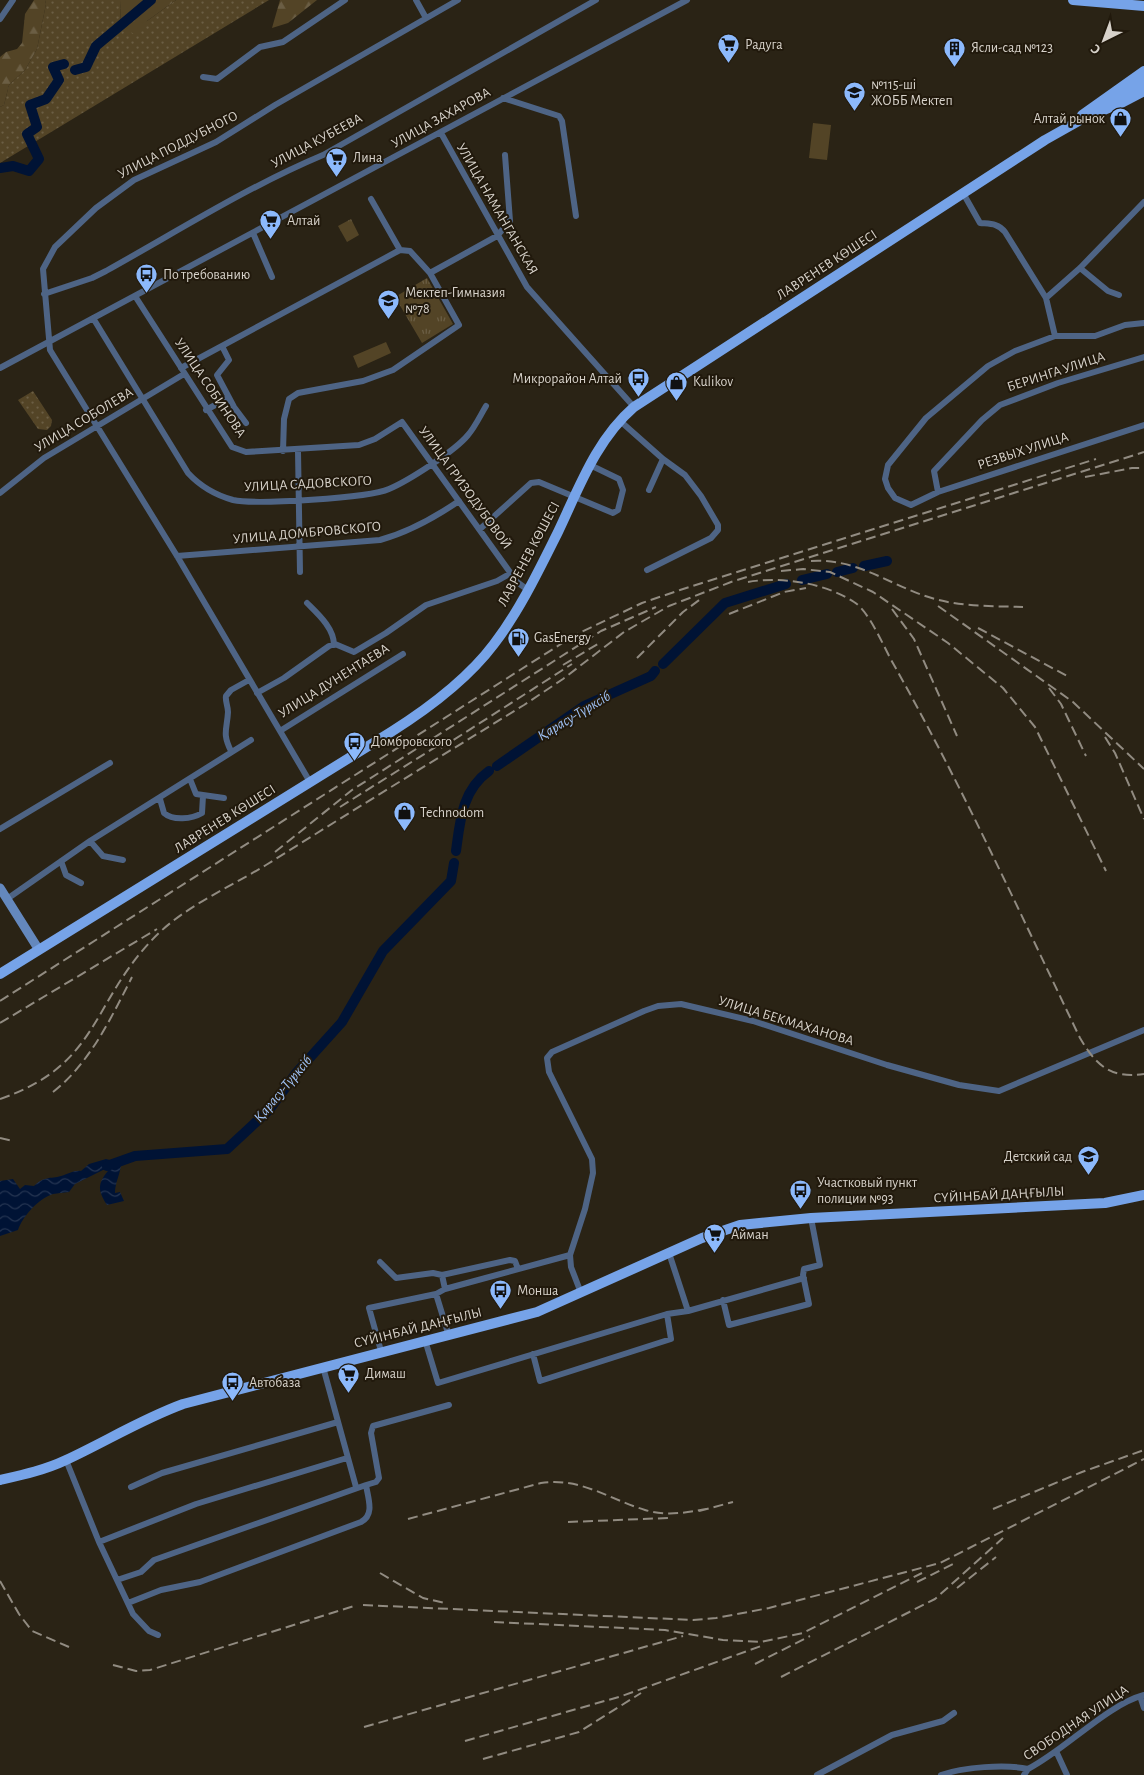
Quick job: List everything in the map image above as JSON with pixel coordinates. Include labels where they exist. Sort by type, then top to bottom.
[{"type":"main road","points":[[1072,0],[1144,6]]},
{"type":"main road","points":[[1128,4],[1144,12]]},
{"type":"main road","name":"ЛАВРЕНЕВ КӨШЕСІ","points":[[1064,129],[1144,71]]},
{"type":"main road","points":[[1084,118],[1144,80]]},
{"type":"main road","name":"ЛАВРЕНЕВ КӨШЕСІ","points":[[0,974],[420,714],[442,697],[494,644],[528,590],[590,465],[619,420],[634,407],[962,193],[1064,129],[1144,91]]},
{"type":"main road","name":"СҮЙІНБАЙ ДАҢҒЫЛЫ","points":[[0,1480],[36,1471],[66,1460],[142,1420],[183,1404],[448,1333],[537,1312],[702,1238],[740,1225],[811,1218],[1105,1204],[1144,1195]]},
{"type":"street","points":[[0,19],[13,0]]},
{"type":"street","points":[[203,76],[217,79],[260,46],[283,42],[345,0]]},
{"type":"street","points":[[416,0],[426,18]]},
{"type":"street","name":"УЛИЦА ПОДДУБНОГО","points":[[49,341],[43,269],[62,241],[113,194],[134,180],[216,142],[275,105],[458,0]]},
{"type":"street","name":"УЛИЦА КУБЕЕВА","points":[[44,294],[99,275],[285,171],[322,155],[596,0]]},
{"type":"street","name":"УЛИЦА ЗАХАРОВА","points":[[0,368],[686,0]]},
{"type":"street","points":[[503,98],[559,116],[562,121],[576,216]]},
{"type":"street","name":"УЛИЦА НАМАНГАНСКАЯ","points":[[440,133],[527,287],[634,407]]},
{"type":"street","points":[[430,274],[497,236],[510,221],[505,155]]},
{"type":"street","points":[[962,193],[980,223],[1001,227],[1046,298],[1055,336]]},
{"type":"street","points":[[284,451],[284,419],[289,399],[298,393],[363,381],[393,370],[459,325],[430,274],[410,251],[400,250],[371,199]]},
{"type":"street","points":[[1046,298],[1080,268],[1144,202]]},
{"type":"street","points":[[253,233],[272,277]]},
{"type":"street","name":"УЛИЦА СОБОЛЕВА","points":[[0,493],[31,467],[142,399],[222,346],[400,250]]},
{"type":"street","points":[[1080,268],[1108,291],[1119,295]]},
{"type":"street","name":"УЛИЦА СОБИНОВА","points":[[135,296],[228,444],[236,449],[246,452],[284,451],[359,445],[375,439],[402,422]]},
{"type":"street","name":"УЛИЦА САДОВСКОГО","points":[[93,318],[188,473],[210,492],[236,500],[300,500],[370,494],[388,490],[433,463],[467,436],[486,406]]},
{"type":"street","name":"БЕРИНГА УЛИЦА","points":[[911,505],[895,498],[888,488],[885,480],[888,465],[926,418],[988,366],[1015,351],[1055,336],[1095,336],[1125,325],[1144,323]]},
{"type":"street","points":[[49,341],[50,350],[61,369],[177,556],[310,782]]},
{"type":"street","points":[[222,346],[229,360],[217,376],[228,398],[246,423]]},
{"type":"street","name":"БЕРИНГА УЛИЦА","points":[[938,492],[934,471],[982,420],[1000,405],[1058,383],[1144,357]]},
{"type":"street","points":[[206,410],[228,398]]},
{"type":"street","points":[[619,420],[663,459],[685,475],[698,491],[715,518],[718,530],[711,538],[647,570]]},
{"type":"street","name":"УЛИЦА ГРИЗОДУБОВОЙ","points":[[402,422],[511,573],[528,590]]},
{"type":"street","name":"РЕЗВЫХ УЛИЦА","points":[[911,505],[938,492],[1144,425]]},
{"type":"street","points":[[298,450],[300,572]]},
{"type":"street","points":[[649,490],[663,459]]},
{"type":"street","points":[[480,529],[531,483],[539,482],[613,513],[618,510],[623,490],[618,479],[590,465]]},
{"type":"street","name":"УЛИЦА ДОМБРОВСКОГО","points":[[177,556],[380,540],[398,535],[435,517],[459,501]]},
{"type":"street","points":[[334,645],[354,652],[386,633],[426,605],[497,581],[511,573]]},
{"type":"street","points":[[307,603],[322,617],[334,637],[334,645]]},
{"type":"street","points":[[257,693],[334,645]]},
{"type":"street","name":"УЛИЦА ДУНЕНТАЕВА","points":[[280,731],[403,654]]},
{"type":"street","points":[[231,751],[225,739],[224,731],[228,710],[226,696],[231,690],[250,680]]},
{"type":"street","points":[[7,899],[90,841],[160,799],[231,751],[251,740]]},
{"type":"street","points":[[0,829],[110,763]]},
{"type":"street","points":[[190,779],[196,794],[224,798]]},
{"type":"street","points":[[160,799],[164,813],[176,818],[197,816],[202,812],[202,796]]},
{"type":"street","points":[[90,841],[103,856],[124,860]]},
{"type":"street","points":[[62,861],[66,875],[81,883]]},
{"type":"street","points":[[0,888],[38,950]]},
{"type":"street","name":"УЛИЦА БЕКМАХАНОВА","points":[[570,1255],[585,1209],[593,1173],[592,1160],[549,1072],[547,1058],[552,1052],[644,1011],[658,1006],[681,1004],[753,1021],[887,1065],[959,1085],[991,1091],[999,1091],[1022,1083],[1144,1030]]},
{"type":"street","points":[[723,1300],[729,1325],[809,1304],[804,1269],[820,1265],[811,1218]]},
{"type":"street","points":[[669,1253],[688,1311]]},
{"type":"street","points":[[381,1351],[369,1308],[436,1294],[570,1255],[571,1267],[581,1293]]},
{"type":"street","points":[[380,1262],[396,1278],[432,1274],[442,1275],[513,1260],[518,1269]]},
{"type":"street","points":[[442,1275],[445,1290]]},
{"type":"street","points":[[425,1340],[438,1383],[667,1314],[688,1311],[804,1278]]},
{"type":"street","points":[[436,1294],[448,1333]]},
{"type":"street","points":[[533,1354],[540,1381],[670,1338],[667,1314]]},
{"type":"street","points":[[323,1367],[356,1487]]},
{"type":"street","points":[[117,1580],[141,1572],[154,1560],[356,1487],[376,1482],[379,1478],[371,1433],[373,1426],[449,1405]]},
{"type":"street","points":[[131,1486],[162,1474],[338,1422]]},
{"type":"street","points":[[99,1542],[196,1504],[347,1458]]},
{"type":"street","points":[[66,1460],[99,1542],[128,1603],[140,1622],[158,1636]]},
{"type":"street","points":[[128,1603],[161,1590],[200,1582],[368,1519],[370,1514],[366,1485]]},
{"type":"street","points":[[1142,1695],[1144,1708]]},
{"type":"street","name":"СВОБОДНАЯ УЛИЦА","points":[[1024,1775],[1028,1769],[1056,1752],[1112,1712],[1142,1695]]},
{"type":"street","points":[[817,1775],[892,1735],[943,1721],[954,1713]]},
{"type":"street","points":[[1056,1752],[1067,1775]]},
{"type":"street","points":[[941,1775],[952,1771],[1017,1766],[1028,1769]]},
{"type":"green space","points":[[34,0],[45,0],[46,4],[37,49],[25,70],[9,85],[4,105],[0,107],[0,57],[6,52],[17,49],[22,43],[25,14]]},
{"type":"green space","points":[[45,0],[121,0],[120,26],[147,21],[176,0],[269,0],[0,163],[0,107],[4,105],[9,85],[25,70],[37,49],[46,4]]},
{"type":"green space","points":[[121,0],[176,0],[147,21],[136,35],[120,26]]},
{"type":"green space","points":[[280,0],[317,0],[288,23],[272,28]]},
{"type":"green space","points":[[813,123],[831,125],[827,160],[809,158]]},
{"type":"green space","points":[[351,219],[359,235],[347,242],[338,226]]},
{"type":"green space","points":[[427,278],[453,324],[422,343],[395,297]]},
{"type":"green space","points":[[386,342],[391,353],[358,368],[353,356]]},
{"type":"green space","points":[[33,391],[52,420],[51,426],[47,430],[38,429],[18,400]]},
{"type":"water","points":[[106,1159],[121,1163],[115,1193],[120,1192],[124,1201],[107,1205],[104,1200],[100,1192],[100,1184],[108,1171],[108,1169],[105,1169],[75,1184],[69,1192],[53,1194],[42,1199],[27,1214],[18,1230],[0,1236],[0,1181],[13,1179],[20,1189],[25,1185],[34,1186],[44,1179],[81,1171],[89,1164]]},
{"type":"waterway","points":[[75,70],[86,67],[96,46],[151,0]]},
{"type":"waterway","points":[[0,168],[13,166],[29,171],[39,159],[27,134],[37,127],[30,105],[46,99],[59,80],[53,67],[64,64]]},
{"type":"waterway","name":"Қарасу-Түрксіб","points":[[864,566],[887,561]]},
{"type":"waterway","name":"Қарасу-Түрксіб","points":[[837,572],[853,568]]},
{"type":"waterway","name":"Қарасу-Түрксіб","points":[[802,580],[827,574]]},
{"type":"waterway","name":"Қарасу-Түрксіб","points":[[663,664],[725,603],[786,584]]},
{"type":"waterway","name":"Қарасу-Түрксіб","points":[[497,766],[584,706],[651,676],[655,671]]},
{"type":"waterway","name":"Қарасу-Түрксіб","points":[[456,851],[461,818],[468,797],[473,787],[489,771]]},
{"type":"waterway","name":"Қарасу-Түрксіб","points":[[107,1166],[135,1156],[227,1149],[269,1110],[297,1072],[342,1022],[383,951],[451,881],[454,863]]},
{"type":"railway","points":[[0,1099],[32,1085],[56,1069],[75,1052],[130,966],[150,942],[176,919],[205,899],[266,865],[524,705],[563,679],[624,632],[669,606],[731,582],[1144,452]]},
{"type":"railway","points":[[0,1001],[575,635],[642,603],[680,590],[1096,459]]},
{"type":"railway","points":[[1085,477],[1132,468],[1144,468]]},
{"type":"railway","points":[[811,561],[829,561],[845,564],[875,574],[919,594],[946,602],[979,606],[1023,607]]},
{"type":"railway","points":[[781,571],[803,569],[830,572],[873,592],[948,643],[1003,688],[1035,727],[1106,871]]},
{"type":"railway","points":[[748,582],[774,580],[816,586],[842,595],[854,602],[866,614],[967,803],[1086,1048],[1098,1063],[1113,1072],[1132,1075],[1144,1074]]},
{"type":"railway","points":[[729,614],[784,592],[806,588]]},
{"type":"railway","points":[[637,658],[683,612],[702,598]]},
{"type":"railway","points":[[938,606],[1073,702],[1144,769]]},
{"type":"railway","points":[[275,852],[352,790],[601,631],[656,607]]},
{"type":"railway","points":[[892,609],[914,639],[957,736]]},
{"type":"railway","points":[[978,628],[1069,677]]},
{"type":"railway","points":[[563,665],[601,642]]},
{"type":"railway","points":[[441,748],[572,664]]},
{"type":"railway","points":[[1049,688],[1061,704],[1086,756]]},
{"type":"railway","points":[[1105,737],[1115,753],[1144,819]]},
{"type":"railway","points":[[340,807],[445,741]]},
{"type":"railway","points":[[0,1023],[157,929]]},
{"type":"railway","points":[[53,1092],[78,1068],[89,1054],[108,1024],[132,977]]},
{"type":"railway","points":[[0,1138],[13,1141]]},
{"type":"railway","points":[[993,1509],[1082,1472],[1144,1450]]},
{"type":"railway","points":[[363,1605],[693,1620],[716,1618],[769,1608],[940,1563],[1144,1459]]},
{"type":"railway","points":[[408,1519],[541,1483],[555,1482],[582,1486],[653,1512],[676,1513],[706,1509]]},
{"type":"railway","points":[[699,1511],[733,1502]]},
{"type":"railway","points":[[568,1522],[668,1518]]},
{"type":"railway","points":[[781,1677],[935,1599],[1003,1538]]},
{"type":"railway","points":[[957,1588],[996,1557]]},
{"type":"railway","points":[[917,1582],[953,1564]]},
{"type":"railway","points":[[380,1573],[423,1598],[445,1603]]},
{"type":"railway","points":[[494,1622],[665,1630],[723,1640],[761,1642],[803,1633],[922,1573]]},
{"type":"railway","points":[[0,1581],[19,1614],[32,1631],[69,1647]]},
{"type":"railway","points":[[113,1665],[136,1671],[150,1670],[354,1606]]},
{"type":"railway","points":[[364,1727],[683,1636]]},
{"type":"railway","points":[[755,1664],[810,1636]]},
{"type":"railway","points":[[465,1741],[622,1696],[764,1645]]},
{"type":"railway","points":[[483,1759],[579,1732],[641,1693]]},
{"type":"place","name":"Радуга","points":[[729,64]]},
{"type":"place","name":"Ясли-сад №123","points":[[955,67]]},
{"type":"place","name":"№115-ші ЖОББ Мектеп","points":[[855,112]]},
{"type":"place","name":"Алтай рынок","points":[[1121,138]]},
{"type":"place","name":"Лина","points":[[337,177]]},
{"type":"place","name":"Алтай","points":[[271,240]]},
{"type":"place","name":"По требованию","points":[[147,294]]},
{"type":"place","name":"Мектеп-Гимназия №78","points":[[389,320]]},
{"type":"place","name":"Микрорайон Алтай","points":[[638,398]]},
{"type":"place","name":"Kulikov","points":[[677,401]]},
{"type":"place","name":"GasEnergy","points":[[518,657]]},
{"type":"place","name":"Домбровского","points":[[355,761]]},
{"type":"place","name":"Technodom","points":[[404,832]]},
{"type":"place","name":"Детский сад","points":[[1088,1176]]},
{"type":"place","name":"Участковый пункт полиции №93","points":[[801,1210]]},
{"type":"place","name":"Айман","points":[[715,1254]]},
{"type":"place","name":"Монша","points":[[501,1310]]},
{"type":"place","name":"Димаш","points":[[349,1393]]},
{"type":"place","name":"Автобаза","points":[[233,1402]]}]
